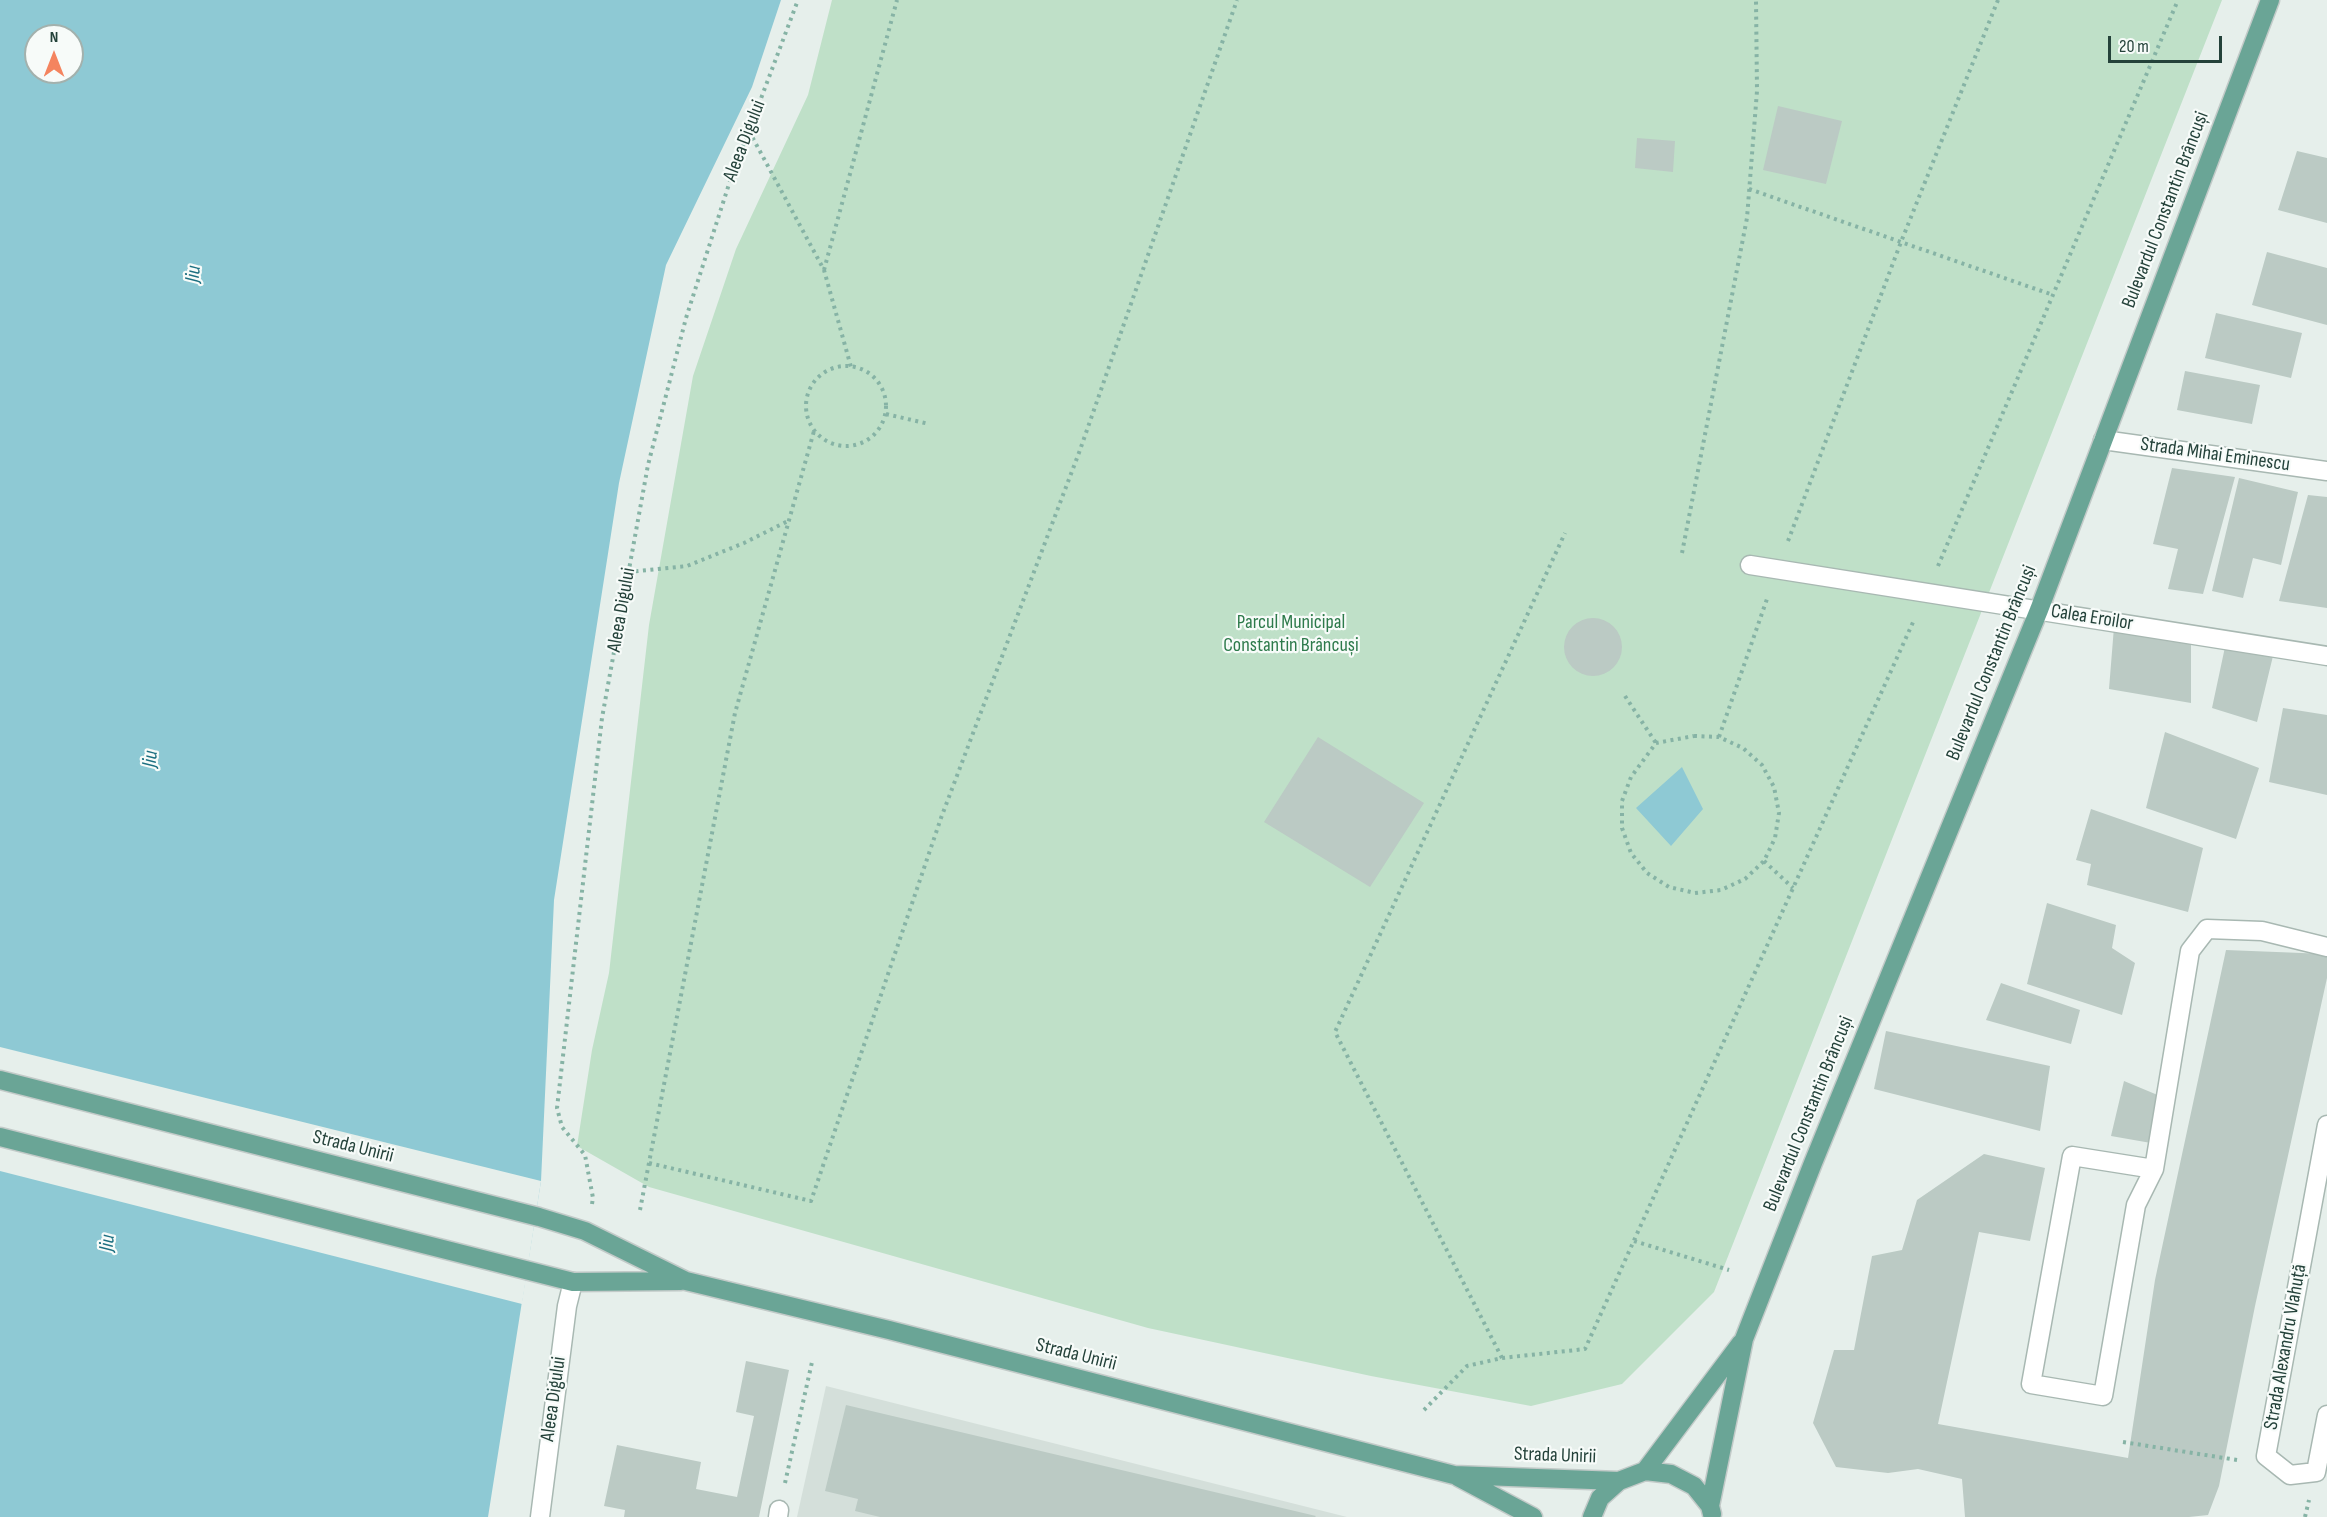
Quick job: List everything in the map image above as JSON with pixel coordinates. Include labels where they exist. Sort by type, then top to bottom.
[{"type":"main road","name":"Bulevardul Constantin Brâncuși","points":[[1712,1512],[1744,1339],[1813,1163],[2039,610],[2270,0]]},
{"type":"main road","name":"Strada Unirii","points":[[0,1080],[540,1217],[585,1231],[686,1281],[889,1330],[1454,1475],[1619,1480],[1645,1471],[1671,1474],[1694,1486],[1712,1512]]},
{"type":"main road","name":"Strada Unirii","points":[[0,1137],[573,1282],[686,1281]]},
{"type":"main road","name":"Bulevardul Constantin Brâncuși","points":[[1645,1471],[1744,1339]]},
{"type":"main road","name":"Strada Unirii","points":[[1454,1475],[1533,1517]]},
{"type":"main road","name":"Strada Unirii","points":[[1592,1517],[1600,1498],[1619,1480]]},
{"type":"street","name":"Strada Mihai Eminescu","points":[[2103,440],[2327,471]]},
{"type":"street","name":"Calea Eroilor","points":[[1750,565],[2327,656]]},
{"type":"street","points":[[2154,1169],[2072,1156],[2031,1384],[2103,1396],[2136,1205],[2154,1169],[2190,951],[2207,929],[2262,930],[2327,947]]},
{"type":"street","name":"Strada Alexandru Vlahuță","points":[[2327,1125],[2266,1456],[2290,1475],[2316,1472],[2327,1415]]},
{"type":"street","name":"Aleea Digului","points":[[540,1517],[567,1306],[573,1282]]},
{"type":"path","name":"Aleea Digului","points":[[585,1231],[593,1198],[585,1155],[562,1127],[557,1108],[602,718],[648,465],[686,318],[730,181],[798,0]]},
{"type":"path","points":[[824,270],[897,0]]},
{"type":"path","points":[[649,1163],[811,1201],[941,818],[1080,450],[1238,0]]},
{"type":"path","points":[[1682,553],[1747,219],[1757,91],[1756,0]]},
{"type":"path","points":[[1719,738],[1777,569],[1901,242],[1998,0]]},
{"type":"path","points":[[1424,1410],[1467,1366],[1502,1358],[1585,1349],[1926,593],[2178,0]]},
{"type":"path","points":[[750,130],[824,270],[851,367]]},
{"type":"path","points":[[1749,189],[2053,295]]},
{"type":"path","points":[[837,367],[851,367],[864,370],[874,377],[882,388],[886,401],[886,414],[881,427],[872,437],[849,446],[835,445],[814,430],[808,418],[806,405],[815,381],[825,372],[837,367]]},
{"type":"path","points":[[886,414],[928,424]]},
{"type":"path","points":[[640,1210],[735,713],[814,430]]},
{"type":"path","points":[[628,572],[687,566],[744,543],[789,520]]},
{"type":"path","points":[[1502,1358],[1335,1032],[1565,533]]},
{"type":"path","points":[[1625,696],[1656,742]]},
{"type":"path","points":[[1694,736],[1719,738],[1743,748],[1762,765],[1774,788],[1779,813],[1775,838],[1764,861],[1745,879],[1721,890],[1713,891],[1695,892],[1669,887],[1647,873],[1631,853],[1622,828],[1622,801],[1631,777],[1656,742],[1694,736]]},
{"type":"path","points":[[1764,861],[1793,888]]},
{"type":"path","points":[[1634,1241],[1729,1270]]},
{"type":"path","points":[[789,1465],[812,1362]]},
{"type":"path","points":[[2123,1442],[2248,1462]]},
{"type":"shaded area","points":[[826,1386],[1347,1517],[797,1517]]},
{"type":"green space","name":"Parcul Municipal Constantin Brâncuși","points":[[832,0],[2222,0],[1714,1292],[1622,1384],[1531,1406],[1371,1376],[1148,1328],[649,1187],[577,1146],[592,1050],[609,973],[649,625],[693,376],[736,249],[808,95]]},
{"type":"water","name":"Jiu","points":[[0,0],[781,0],[752,87],[666,265],[619,483],[554,900],[541,1181],[488,1517],[0,1517]]},
{"type":"water","points":[[1682,767],[1703,809],[1671,846],[1636,808]]},
{"type":"pier","points":[[0,1047],[541,1181],[522,1304],[0,1171]]},
{"type":"building","points":[[1778,106],[1842,121],[1826,184],[1763,170]]},
{"type":"building","points":[[1637,138],[1675,141],[1673,172],[1635,168]]},
{"type":"building","points":[[2297,151],[2327,158],[2327,223],[2278,210]]},
{"type":"building","points":[[2267,252],[2327,268],[2327,325],[2252,305]]},
{"type":"building","points":[[2216,313],[2302,333],[2291,378],[2205,358]]},
{"type":"building","points":[[2185,371],[2260,385],[2252,424],[2177,410]]},
{"type":"building","points":[[2172,468],[2235,477],[2203,594],[2168,589],[2178,549],[2153,544]]},
{"type":"building","points":[[2239,478],[2298,492],[2281,565],[2253,558],[2243,598],[2212,591]]},
{"type":"building","points":[[2308,495],[2327,497],[2327,608],[2279,601]]},
{"type":"building","points":[[1587,618],[1599,618],[1614,626],[1622,641],[1622,653],[1614,668],[1599,676],[1587,676],[1572,668],[1564,653],[1564,641],[1572,626]]},
{"type":"building","points":[[2114,627],[2191,643],[2191,703],[2109,689]]},
{"type":"building","points":[[2225,647],[2273,656],[2257,722],[2212,708]]},
{"type":"building","points":[[2283,708],[2327,715],[2327,795],[2269,782]]},
{"type":"building","points":[[2165,732],[2259,768],[2236,839],[2146,808]]},
{"type":"building","points":[[1318,737],[1424,803],[1370,887],[1264,822]]},
{"type":"building","points":[[2091,809],[2203,848],[2188,912],[2087,885],[2091,864],[2076,860]]},
{"type":"building","points":[[2047,903],[2116,925],[2112,948],[2135,963],[2122,1015],[2027,984]]},
{"type":"building","points":[[2226,950],[2327,954],[2327,978],[2255,1306],[2219,1486],[2208,1515],[2189,1517],[1965,1517],[1962,1479],[1918,1469],[1888,1473],[1836,1467],[1813,1423],[1834,1350],[1854,1350],[1872,1256],[1902,1250],[1917,1200],[1984,1154],[2045,1168],[2030,1241],[1979,1232],[1938,1424],[2128,1458],[2155,1280]]},
{"type":"building","points":[[2001,983],[2080,1010],[2071,1044],[1986,1020]]},
{"type":"building","points":[[1886,1031],[2050,1066],[2040,1131],[1874,1089]]},
{"type":"building","points":[[2124,1081],[2160,1096],[2151,1143],[2111,1136]]},
{"type":"building","points":[[746,1361],[789,1370],[759,1517],[624,1517],[625,1510],[604,1506],[617,1445],[701,1462],[696,1489],[737,1497],[754,1416],[736,1412]]},
{"type":"building","points":[[846,1405],[1316,1516],[880,1517],[855,1511],[858,1499],[825,1491]]}]
